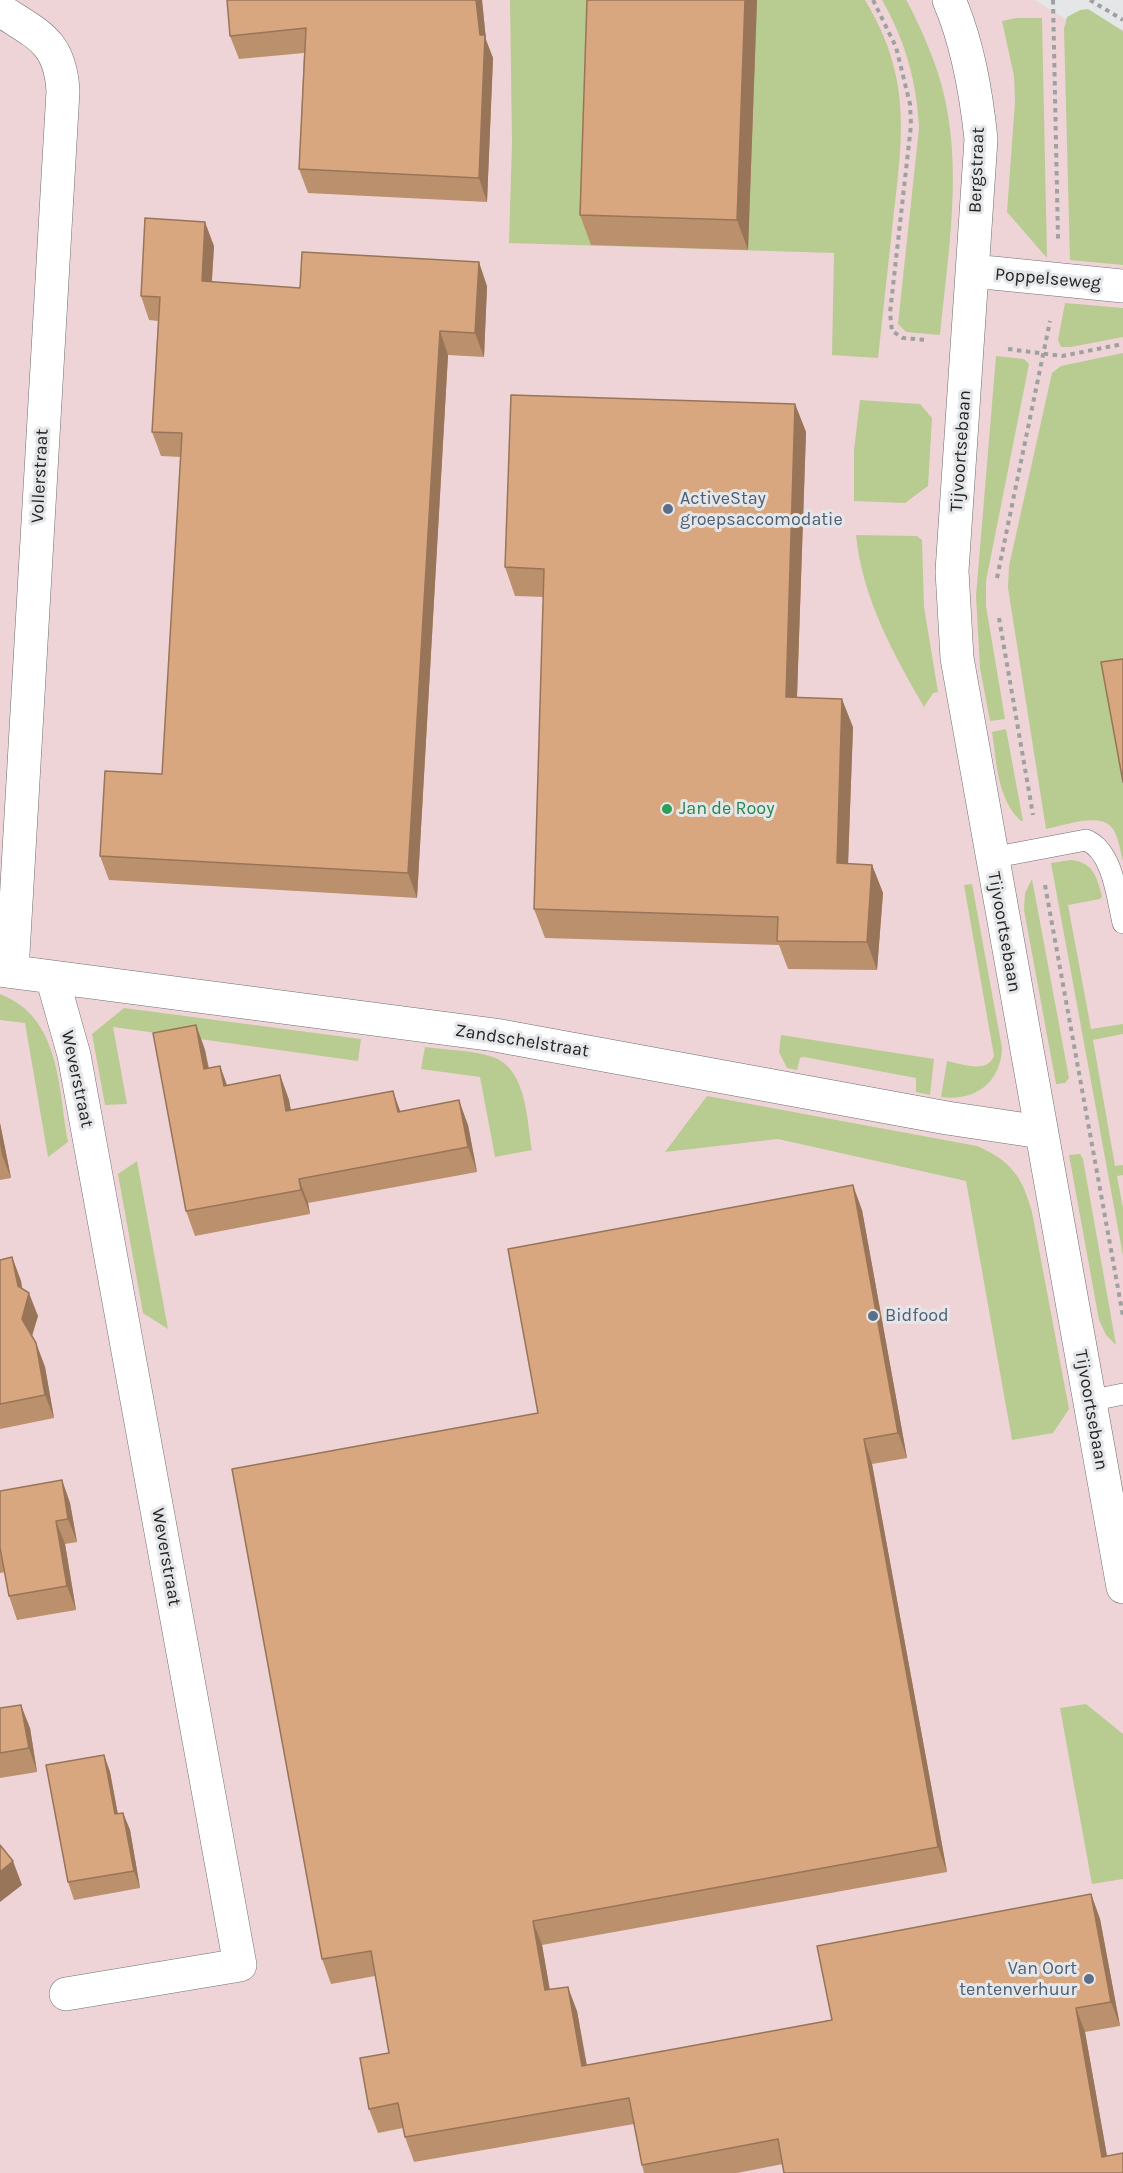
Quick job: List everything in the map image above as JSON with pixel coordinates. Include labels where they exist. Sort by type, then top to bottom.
[{"type":"street","name":"Bergstraat","points":[[949,0],[958,19],[975,87],[981,139],[973,271]]},
{"type":"street","name":"Vollerstraat","points":[[0,10],[37,34],[53,49],[62,69],[63,91],[6,971]]},
{"type":"street","name":"Tijvoortsebaan","points":[[973,271],[952,571],[957,658],[1123,1587]]},
{"type":"street","name":"Poppelseweg","points":[[973,271],[1123,286]]},
{"type":"street","name":"Zandschelstraat","points":[[6,971],[495,1035],[947,1118],[1041,1132]]},
{"type":"street","name":"Weverstraat","points":[[52,977],[76,1066],[240,1965],[66,1994]]},
{"type":"lane","points":[[991,858],[1086,840],[1102,852],[1114,882],[1123,923]]},
{"type":"lane","points":[[1089,1401],[1123,1394]]},
{"type":"path","points":[[873,0],[896,47],[910,104],[910,145],[890,313],[892,331],[903,338],[1062,356],[1123,344]]},
{"type":"path","points":[[1053,0],[1059,259],[1056,280]]},
{"type":"path","points":[[1090,0],[1123,20]]},
{"type":"shaded area","points":[[0,0],[1035,0],[1123,54],[1123,2173],[0,2173]]},
{"type":"green space","points":[[510,0],[865,0],[891,55],[897,82],[901,134],[878,358],[832,355],[834,253],[509,243],[512,144]]},
{"type":"green space","points":[[882,0],[906,0],[908,3],[933,58],[948,115],[953,197],[940,335],[906,332],[898,324],[919,128],[916,94],[908,62],[897,30]]},
{"type":"green space","points":[[1088,9],[1123,31],[1123,265],[1070,260],[1064,29],[1067,17],[1080,10]]},
{"type":"green space","points":[[1016,18],[1042,18],[1047,258],[1007,212],[1015,101],[1014,76],[1002,21]]},
{"type":"green space","points":[[1065,303],[1123,308],[1123,337],[1061,347],[1058,340]]},
{"type":"green space","points":[[1123,353],[1123,861],[1113,829],[1100,821],[1082,821],[1046,829],[1008,588],[1009,566],[1052,373],[1061,366]]},
{"type":"green space","points":[[996,356],[1024,359],[1029,364],[986,581],[986,606],[1005,719],[990,721],[980,668],[976,596]]},
{"type":"green space","points":[[860,400],[920,404],[932,418],[928,486],[905,503],[854,501],[854,450]]},
{"type":"green space","points":[[856,535],[917,536],[922,540],[924,607],[938,692],[933,693],[924,707],[890,645],[872,602],[859,558]]},
{"type":"green space","points":[[1006,729],[1023,821],[1013,812],[1007,802],[999,780],[992,732]]},
{"type":"green space","points":[[1071,860],[1089,867],[1096,877],[1102,896],[1100,899],[1068,905],[1091,1029],[1123,1024],[1123,1034],[1093,1040],[1115,1166],[1123,1165],[1123,1175],[1117,1176],[1123,1208],[1123,1256],[1051,863]]},
{"type":"green space","points":[[1032,879],[1069,1078],[1065,1083],[1056,1084],[1024,910],[1025,893]]},
{"type":"green space","points":[[972,884],[1002,1048],[997,1071],[984,1087],[965,1096],[941,1097],[947,1061],[980,1066],[991,1062],[994,1056],[964,885]]},
{"type":"green space","points":[[0,994],[20,1005],[35,1020],[46,1037],[53,1056],[68,1142],[48,1157],[25,1023],[0,1020]]},
{"type":"green space","points":[[124,1008],[361,1039],[358,1061],[113,1027],[127,1104],[105,1105],[92,1034]]},
{"type":"green space","points":[[781,1035],[934,1059],[930,1095],[916,1092],[916,1078],[804,1057],[800,1058],[797,1070],[787,1068],[779,1052]]},
{"type":"green space","points":[[425,1047],[477,1053],[493,1057],[504,1063],[519,1084],[532,1150],[495,1157],[480,1077],[421,1069]]},
{"type":"green space","points":[[707,1096],[977,1146],[1007,1164],[1019,1179],[1032,1212],[1069,1409],[1053,1433],[1012,1440],[966,1181],[778,1139],[665,1152]]},
{"type":"green space","points":[[1080,1154],[1083,1159],[1116,1345],[1106,1335],[1099,1320],[1069,1155]]},
{"type":"green space","points":[[137,1161],[168,1329],[143,1313],[118,1174]]},
{"type":"green space","points":[[1086,1704],[1123,1734],[1123,1879],[1092,1884],[1060,1708]]},
{"type":"building","points":[[227,0],[476,0],[480,35],[485,35],[479,178],[299,169],[306,28],[230,36]]},
{"type":"building","points":[[587,0],[745,0],[737,220],[580,215]]},
{"type":"building","points":[[145,218],[205,222],[202,281],[300,288],[302,252],[479,262],[475,333],[440,331],[408,873],[100,856],[105,771],[162,774],[182,433],[152,432],[160,297],[141,296]]},
{"type":"building","points":[[511,395],[795,404],[786,697],[842,699],[837,863],[872,865],[867,942],[777,941],[778,917],[534,909],[544,569],[505,567]]},
{"type":"building","points":[[1123,659],[1123,782],[1101,662]]},
{"type":"building","points":[[196,1025],[204,1069],[220,1066],[224,1086],[280,1075],[286,1111],[393,1091],[398,1112],[459,1100],[468,1147],[299,1179],[301,1190],[186,1211],[153,1033]]},
{"type":"building","points":[[853,1185],[898,1433],[864,1439],[938,1847],[533,1921],[545,1990],[568,1987],[582,2066],[832,2020],[817,1946],[1091,1894],[1111,2002],[1076,2008],[1102,2157],[1123,2153],[1123,2173],[784,2173],[778,2139],[642,2165],[629,2098],[405,2137],[398,2103],[369,2109],[360,2058],[389,2053],[371,1951],[322,1959],[232,1469],[538,1413],[508,1249]]},
{"type":"building","points":[[12,1257],[18,1286],[29,1293],[22,1319],[36,1343],[45,1395],[0,1404],[0,1260]]},
{"type":"building","points":[[62,1480],[68,1519],[56,1521],[67,1586],[9,1596],[0,1548],[0,1491]]},
{"type":"building","points":[[21,1705],[29,1748],[0,1753],[0,1708]]},
{"type":"building","points":[[104,1755],[115,1814],[123,1813],[134,1871],[68,1882],[46,1765]]},
{"type":"building","points":[[0,1845],[13,1861],[0,1872]]},
{"type":"place","name":"ActiveStay groepsaccomodatie","points":[[668,509]]},
{"type":"place","name":"Jan de Rooy","points":[[667,809]]},
{"type":"place","name":"Bidfood","points":[[873,1316]]},
{"type":"place","name":"Van Oort tentenverhuur","points":[[1089,1979]]}]
